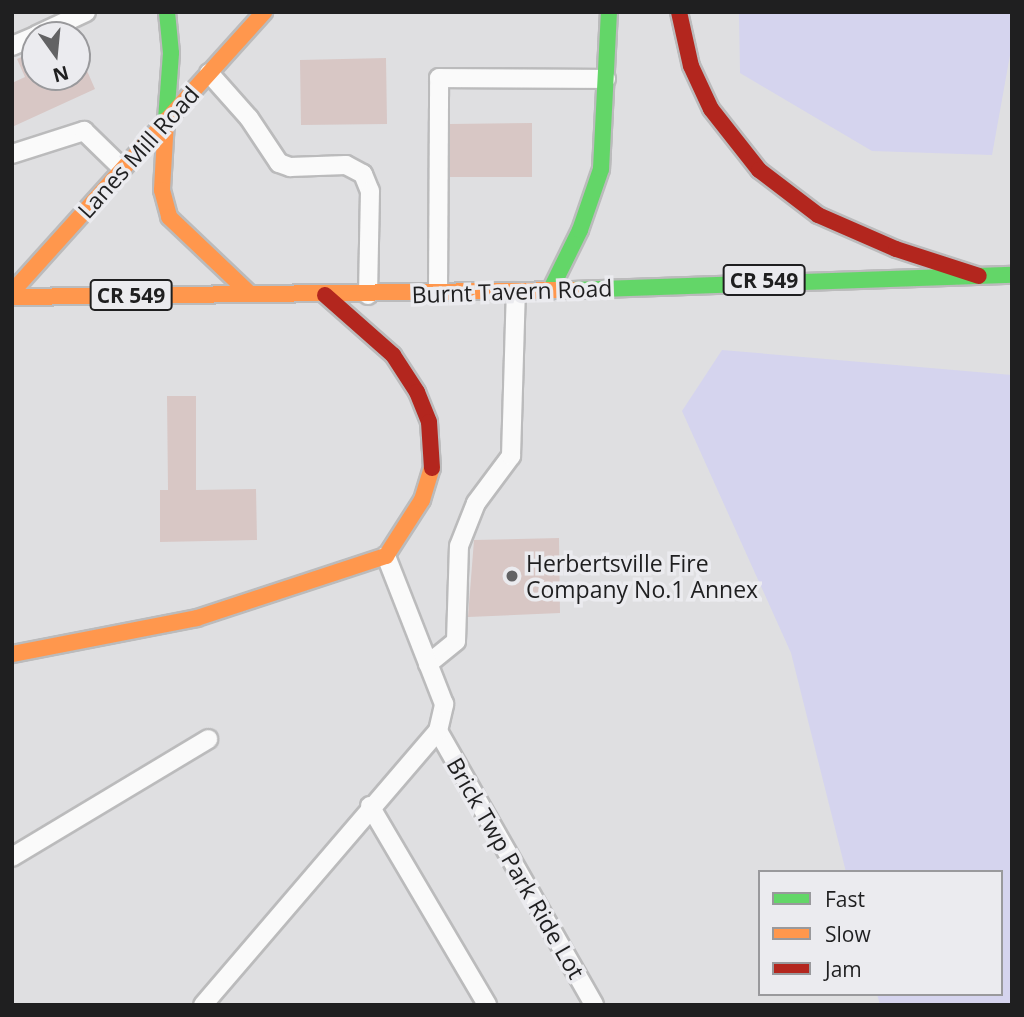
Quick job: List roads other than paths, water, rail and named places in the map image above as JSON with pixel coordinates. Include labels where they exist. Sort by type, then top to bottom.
[{"type":"main road","points":[[167,12],[171,53],[162,190],[169,217],[249,293]]},
{"type":"main road","name":"Lanes Mill Road","points":[[12,294],[264,12]]},
{"type":"main road","points":[[550,291],[580,230],[601,169],[610,12]]},
{"type":"main road","points":[[679,12],[691,66],[711,110],[758,170],[818,215],[896,249],[979,276]]},
{"type":"main road","name":"Burnt Tavern Road","points":[[12,294],[438,294],[1012,275]]},
{"type":"main road","points":[[12,654],[197,618],[386,556],[425,489],[432,467],[429,422],[417,392],[393,355],[325,295]]},
{"type":"lane","points":[[66,21],[86,12]]},
{"type":"lane","points":[[209,73],[249,118],[279,163],[289,167],[346,165],[363,174],[370,191],[368,295]]},
{"type":"lane","points":[[438,294],[439,78],[606,79]]},
{"type":"lane","points":[[12,154],[84,131],[122,168]]},
{"type":"lane","points":[[428,664],[456,641],[459,546],[476,503],[510,456],[516,292]]},
{"type":"lane","points":[[203,1005],[370,806],[438,731],[444,704],[386,556]]},
{"type":"lane","name":"Brick Twp Park Ride Lot","points":[[438,731],[594,1005]]},
{"type":"lane","points":[[12,857],[208,739]]},
{"type":"lane","points":[[370,806],[487,1005]]},
{"type":"place","name":"Herbertsville Fire Company No.1 Annex","points":[[512,576]]}]
